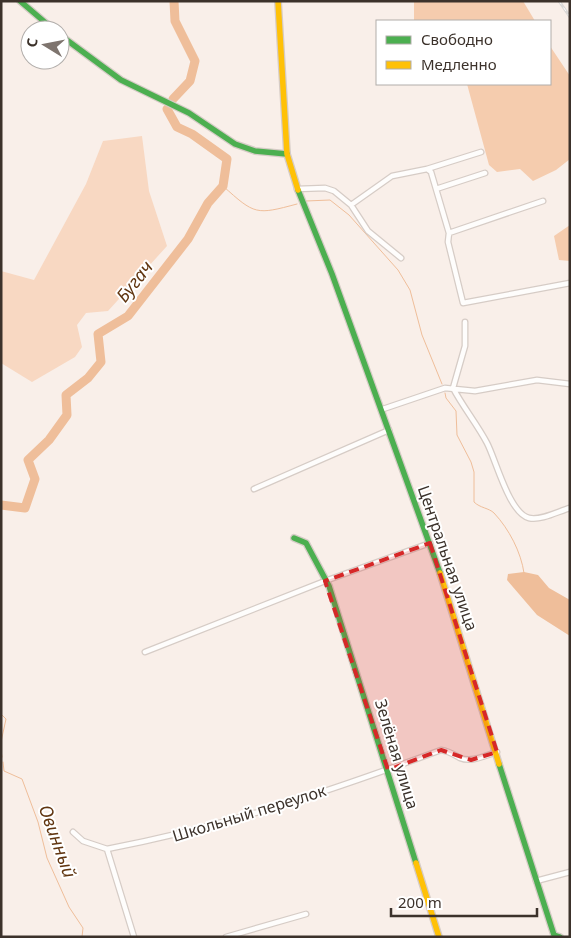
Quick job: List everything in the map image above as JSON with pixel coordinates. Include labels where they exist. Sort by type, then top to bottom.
[{"type":"street","points":[[20,1],[42,20]]},
{"type":"street","name":"Центральная улица","points":[[278,1],[287,154],[297,189],[332,274],[383,409],[430,543],[555,936]]},
{"type":"street","points":[[70,42],[121,80],[190,114],[234,144],[256,151],[287,154]]},
{"type":"street","points":[[351,205],[392,176],[427,169],[481,152]]},
{"type":"street","points":[[427,169],[430,172],[436,189],[449,233],[448,242],[463,303],[570,283]]},
{"type":"street","points":[[436,189],[485,173]]},
{"type":"street","points":[[297,189],[330,189],[351,205],[368,231],[400,258]]},
{"type":"street","points":[[449,233],[543,201]]},
{"type":"street","points":[[465,322],[465,346],[453,388],[486,440],[503,486],[522,514],[536,518],[570,508]]},
{"type":"street","points":[[383,409],[441,389],[453,388],[475,391],[537,380],[570,384]]},
{"type":"street","points":[[254,489],[389,430]]},
{"type":"street","name":"Зелёная улица","points":[[294,538],[306,543],[329,586],[439,937]]},
{"type":"street","points":[[145,652],[325,581],[430,543]]},
{"type":"street","name":"Школьный переулок","points":[[108,849],[221,824],[388,770],[441,750],[449,751],[462,758],[471,760],[497,752]]},
{"type":"street","points":[[72,832],[83,841],[108,849],[134,937]]},
{"type":"street","points":[[536,881],[570,872]]},
{"type":"street","points":[[226,937],[306,914]]},
{"type":"highlighted area","points":[[430,543],[497,752],[471,760],[441,750],[388,770],[325,581]]},
{"type":"shaded area","points":[[414,1],[523,1],[534,20],[414,20]]},
{"type":"shaded area","points":[[551,48],[570,76],[570,159],[556,170],[533,181],[520,169],[497,172],[489,165],[467,85],[551,85]]},
{"type":"shaded area","points":[[142,136],[149,191],[167,246],[108,311],[86,313],[77,325],[82,347],[75,357],[32,382],[1,363],[1,271],[34,280],[86,184],[103,141]]},
{"type":"shaded area","points":[[570,225],[570,261],[559,260],[554,236]]},
{"type":"shaded area","points":[[524,572],[538,575],[549,588],[570,600],[570,636],[537,615],[507,580],[508,574]]},
{"type":"waterway","name":"Бугач","points":[[173,99],[190,81],[195,61],[175,21],[174,1]]},
{"type":"waterway","name":"Бугач","points":[[1,505],[25,508],[35,479],[28,460],[49,440],[67,415],[66,395],[88,378],[101,362],[98,334],[128,316],[188,239],[208,203],[223,186],[227,159],[192,134],[177,127],[167,109]]},
{"type":"waterway","points":[[223,186],[242,203],[257,210],[273,210],[297,204]]},
{"type":"waterway","points":[[306,201],[330,200],[349,215],[398,270],[410,290],[422,335],[442,384]]},
{"type":"waterway","points":[[445,393],[446,398],[456,411],[457,435],[474,472],[474,502],[492,511],[505,526],[514,541],[524,573]]},
{"type":"waterway","name":"Овинный","points":[[1,714],[6,719],[1,742]]},
{"type":"waterway","name":"Овинный","points":[[1,750],[2,757]]},
{"type":"waterway","name":"Овинный","points":[[3,762],[4,771],[22,779],[38,822],[47,858],[69,907],[83,928],[82,937]]},
{"type":"railway","points":[[559,1],[570,17]]},
{"type":"traffic: fast","points":[[20,1],[42,20]]},
{"type":"traffic: fast","points":[[70,42],[121,80],[189,113],[235,144],[255,151],[287,154]]},
{"type":"traffic: fast","points":[[298,190],[332,274],[440,573]]},
{"type":"traffic: fast","points":[[294,538],[306,543],[329,586],[416,863]]},
{"type":"traffic: fast","points":[[499,764],[554,935],[560,937]]},
{"type":"traffic: slow","points":[[278,1],[287,154],[298,190]]},
{"type":"traffic: slow","points":[[440,573],[499,764]]},
{"type":"traffic: slow","points":[[416,863],[439,937]]}]
